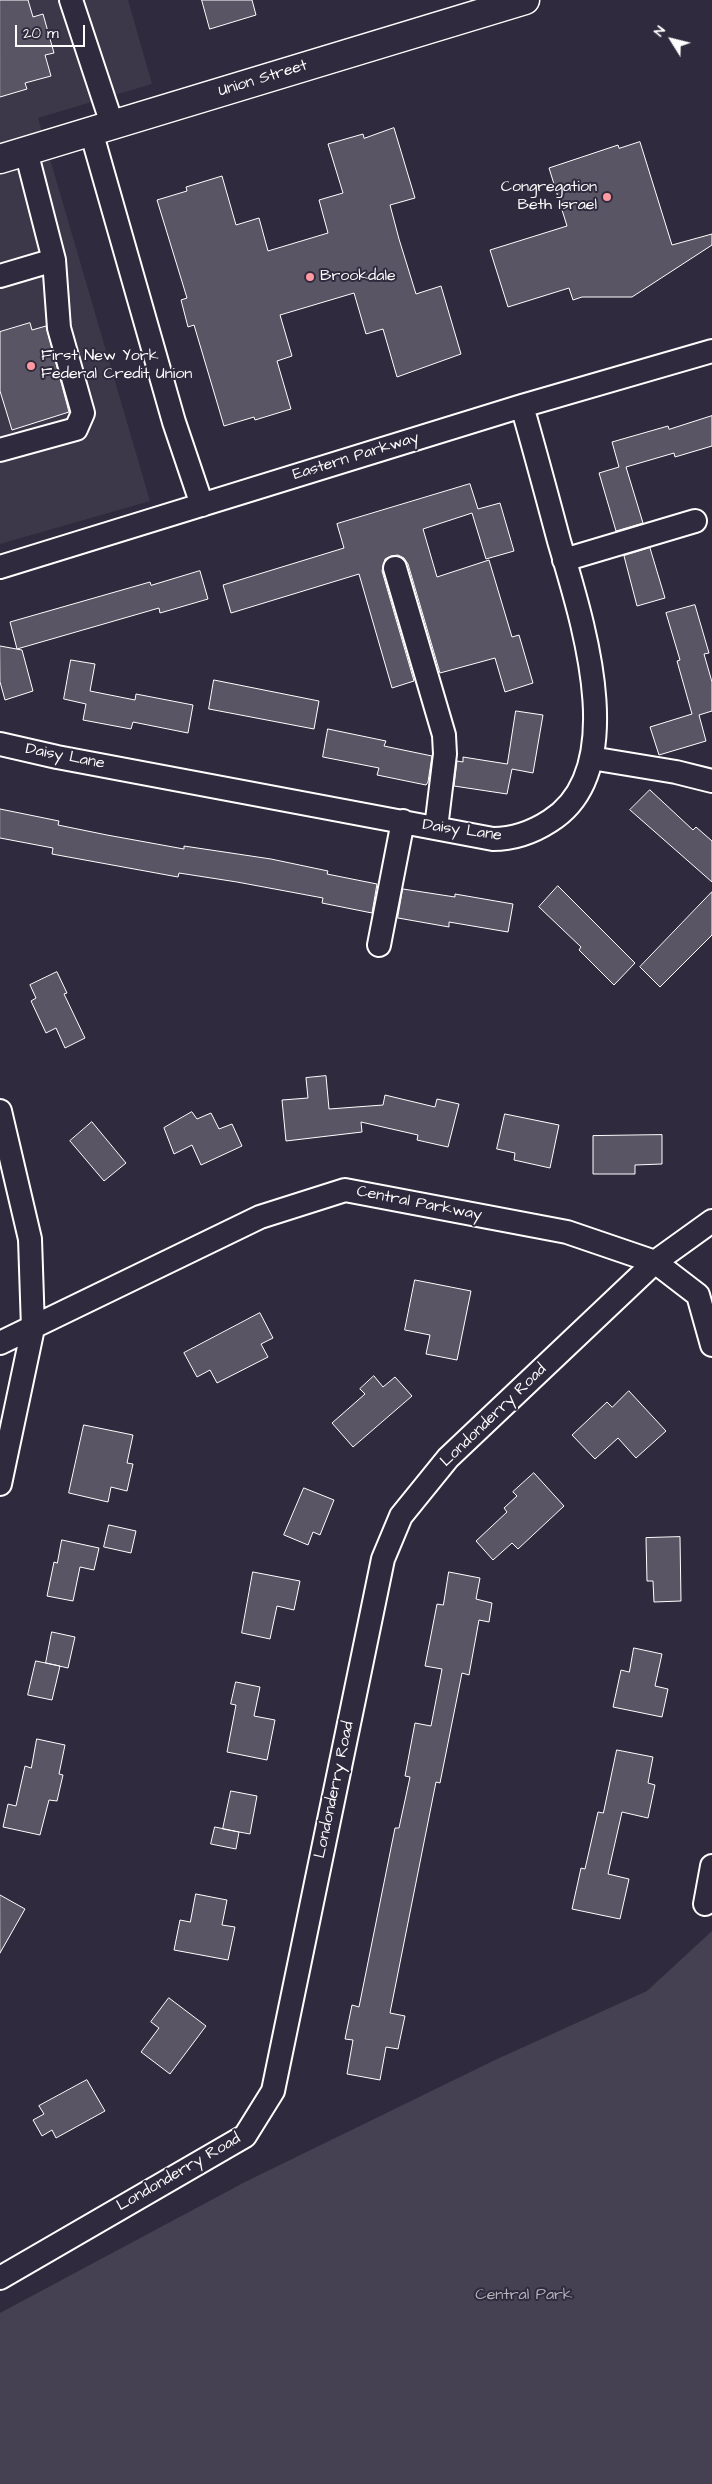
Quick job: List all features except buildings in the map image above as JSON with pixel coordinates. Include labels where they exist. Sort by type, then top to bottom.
[{"type":"main road","name":"Union Street","points":[[0,159],[525,0]]},
{"type":"street","points":[[71,0],[101,128],[122,248],[174,422],[202,505]]},
{"type":"street","points":[[0,450],[76,429],[83,413],[59,328],[54,260],[26,151]]},
{"type":"street","points":[[0,276],[54,260]]},
{"type":"street","name":"Eastern Parkway","points":[[0,567],[522,406],[712,351]]},
{"type":"street","name":"Daisy Lane","points":[[0,744],[57,757],[500,839],[507,839],[537,829],[558,816],[574,798],[590,758],[595,718],[593,670],[522,406]]},
{"type":"street","points":[[564,560],[694,521]]},
{"type":"street","points":[[395,568],[444,735],[445,754],[436,828]]},
{"type":"street","points":[[590,758],[685,774],[712,781]]},
{"type":"street","points":[[379,945],[403,821]]},
{"type":"street","points":[[0,1111],[30,1239],[34,1328],[0,1484]]},
{"type":"street","name":"Central Parkway","points":[[0,1343],[260,1217],[345,1190],[567,1232],[655,1262],[698,1295],[712,1345]]},
{"type":"street","name":"Londonderry Road","points":[[0,2278],[245,2136],[258,2117],[273,2091],[383,1559],[401,1516],[448,1458],[655,1262],[712,1221]]},
{"type":"street","points":[[705,1904],[712,1866]]},
{"type":"shaded area","points":[[0,0],[128,0],[152,84],[38,118],[150,501],[0,544]]},
{"type":"green space","name":"Central Park","points":[[712,1931],[712,2484],[0,2484],[0,2313],[245,2182],[495,2060],[647,1991]]},
{"type":"place","name":"Congregation Beth Israel","points":[[607,197]]},
{"type":"place","name":"Brookdale","points":[[310,277]]},
{"type":"place","name":"First New York Federal Credit Union","points":[[31,366]]}]
